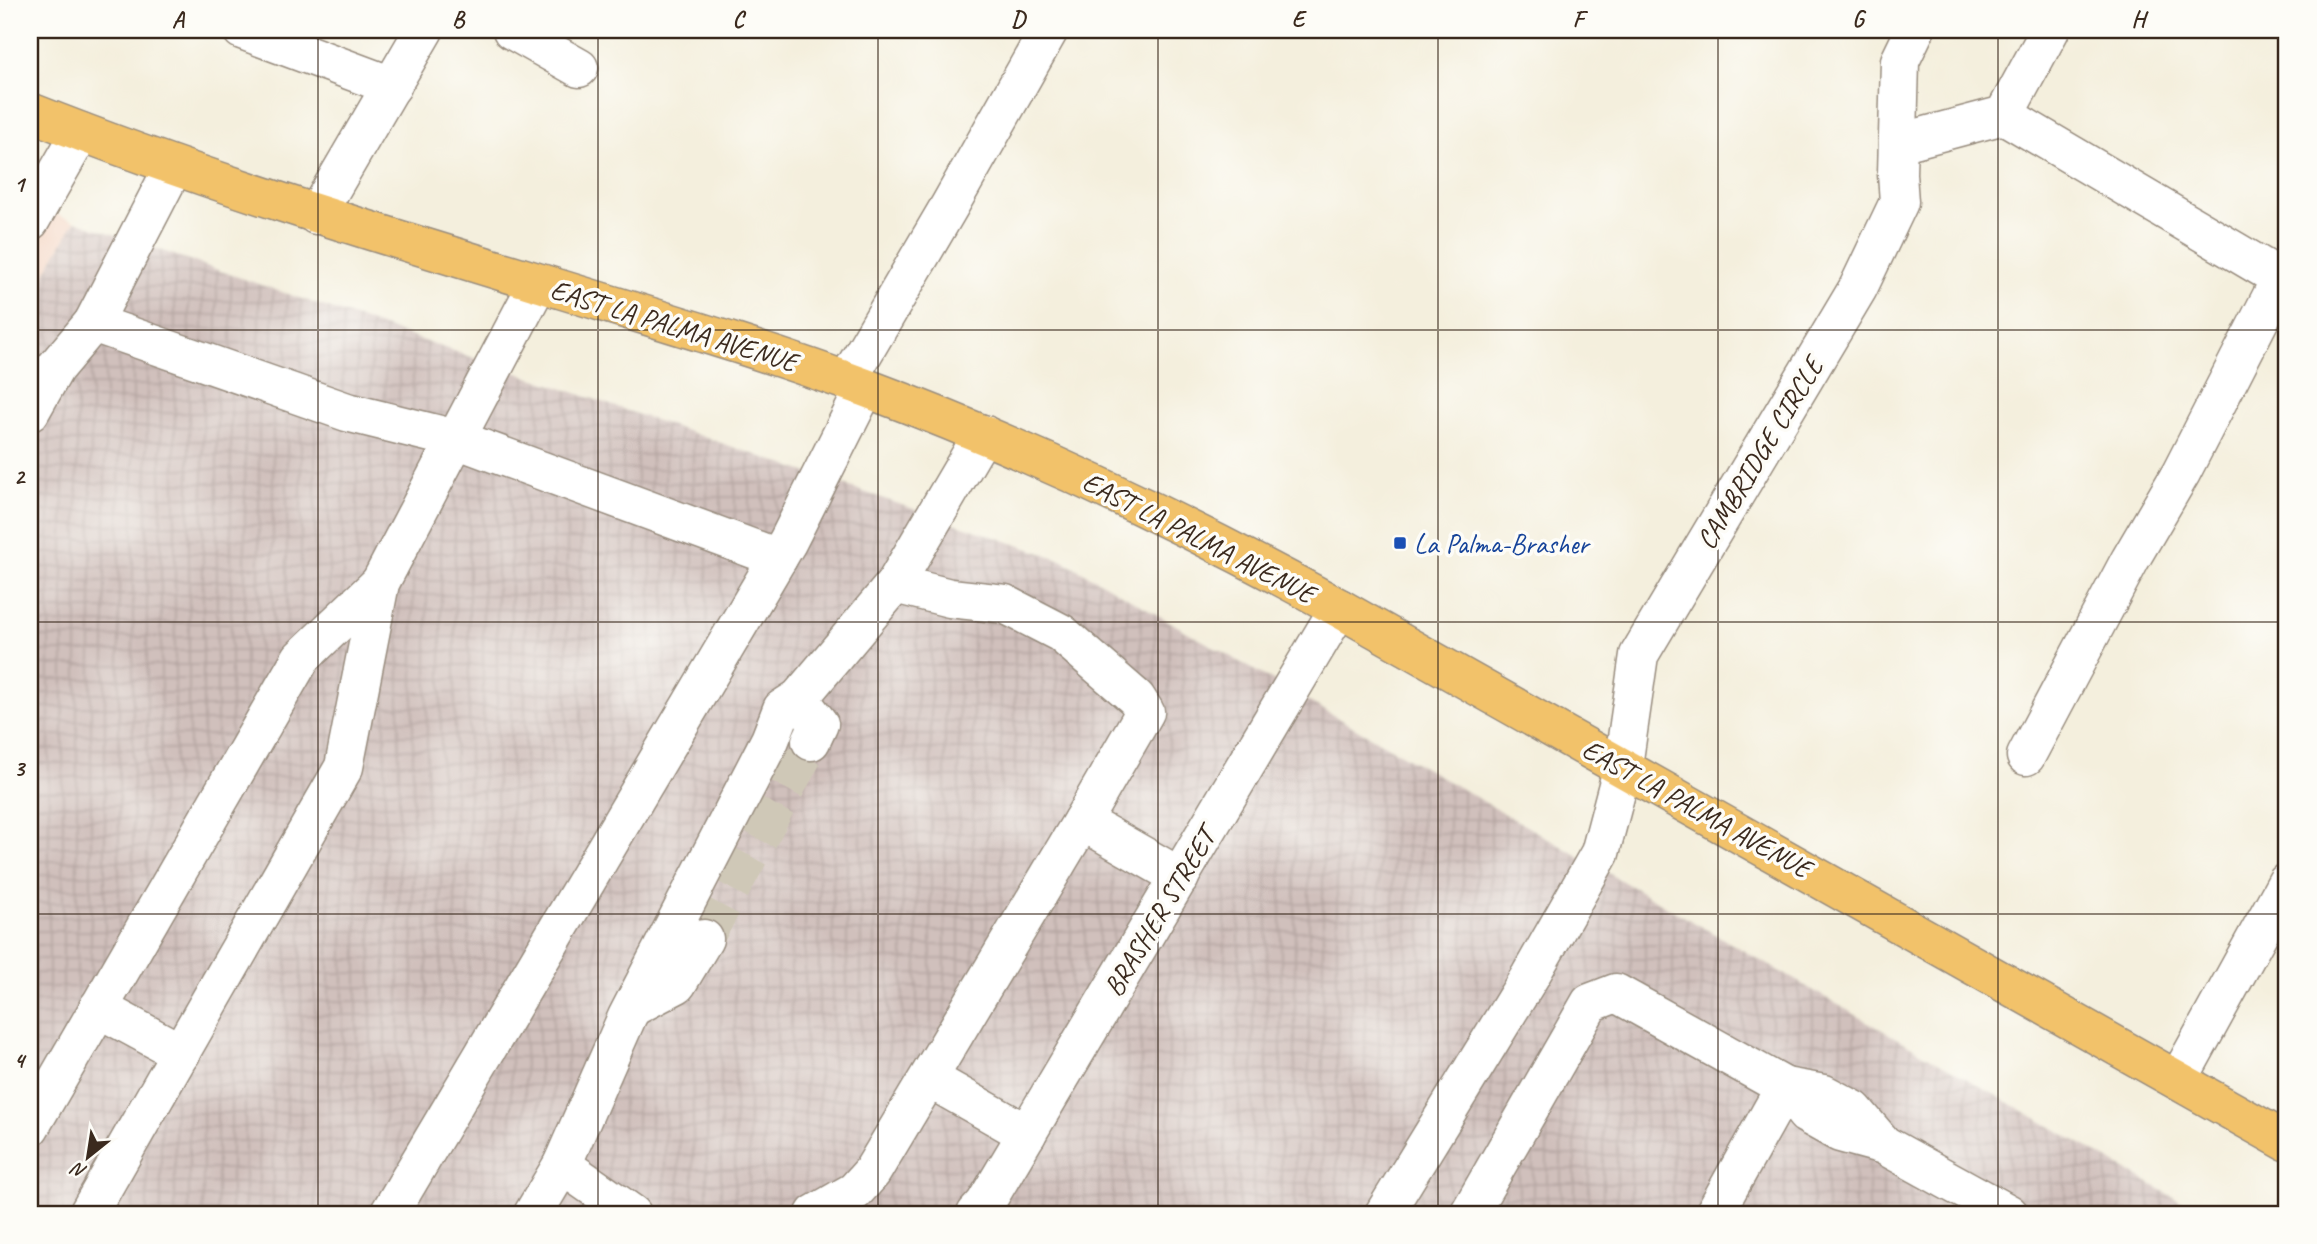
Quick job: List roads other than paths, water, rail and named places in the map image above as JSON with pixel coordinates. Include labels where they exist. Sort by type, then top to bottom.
[{"type":"main road","name":"EAST LA PALMA AVENUE","points":[[30,112],[173,167],[316,215],[731,341],[856,384],[983,434],[1109,489],[1224,545],[1339,608],[2287,1142]]},
{"type":"street","points":[[242,30],[391,86]]},
{"type":"street","points":[[316,215],[424,30]]},
{"type":"street","points":[[512,30],[579,68]]},
{"type":"street","points":[[389,1214],[778,558],[856,384],[950,205],[1049,30]]},
{"type":"street","name":"CAMBRIDGE CIRCLE","points":[[1401,1209],[1600,852],[1623,766],[1639,655],[1858,288],[1899,202],[1897,174],[1900,61],[1915,30]]},
{"type":"street","points":[[2004,115],[2050,30]]},
{"type":"street","points":[[1899,143],[2004,115],[2284,280],[2026,756]]},
{"type":"street","points":[[30,221],[81,132]]},
{"type":"street","points":[[30,412],[55,368],[93,323],[173,167]]},
{"type":"street","points":[[88,1214],[344,767],[380,583],[538,283]]},
{"type":"street","points":[[93,323],[347,412],[456,439],[778,558]]},
{"type":"street","points":[[533,1214],[562,1165],[633,1007],[770,740],[782,709],[799,698],[895,584],[983,434]]},
{"type":"street","points":[[30,1127],[301,658],[380,583]]},
{"type":"street","points":[[815,1214],[855,1191],[872,1172],[930,1079],[1145,712],[1136,698],[1061,634],[1005,604],[950,598],[895,584]]},
{"type":"street","name":"BRASHER STREET","points":[[977,1214],[1339,608]]},
{"type":"street","points":[[799,698],[819,724],[811,741]]},
{"type":"street","points":[[1082,821],[1180,877]]},
{"type":"street","points":[[2178,1080],[2287,882]]},
{"type":"street","points":[[633,1007],[677,984],[704,940]]},
{"type":"street","points":[[1469,1214],[1590,1003],[1616,993],[1785,1087],[1824,1094],[1854,1110],[1884,1145],[2009,1214]]},
{"type":"street","points":[[99,1008],[181,1053]]},
{"type":"street","points":[[930,1079],[1027,1134]]},
{"type":"street","points":[[1714,1214],[1785,1087]]},
{"type":"street","points":[[562,1165],[632,1214]]},
{"type":"tunnel","points":[[704,939],[811,741]]},
{"type":"place","name":"La Palma-Brasher","points":[[1400,543]]}]
